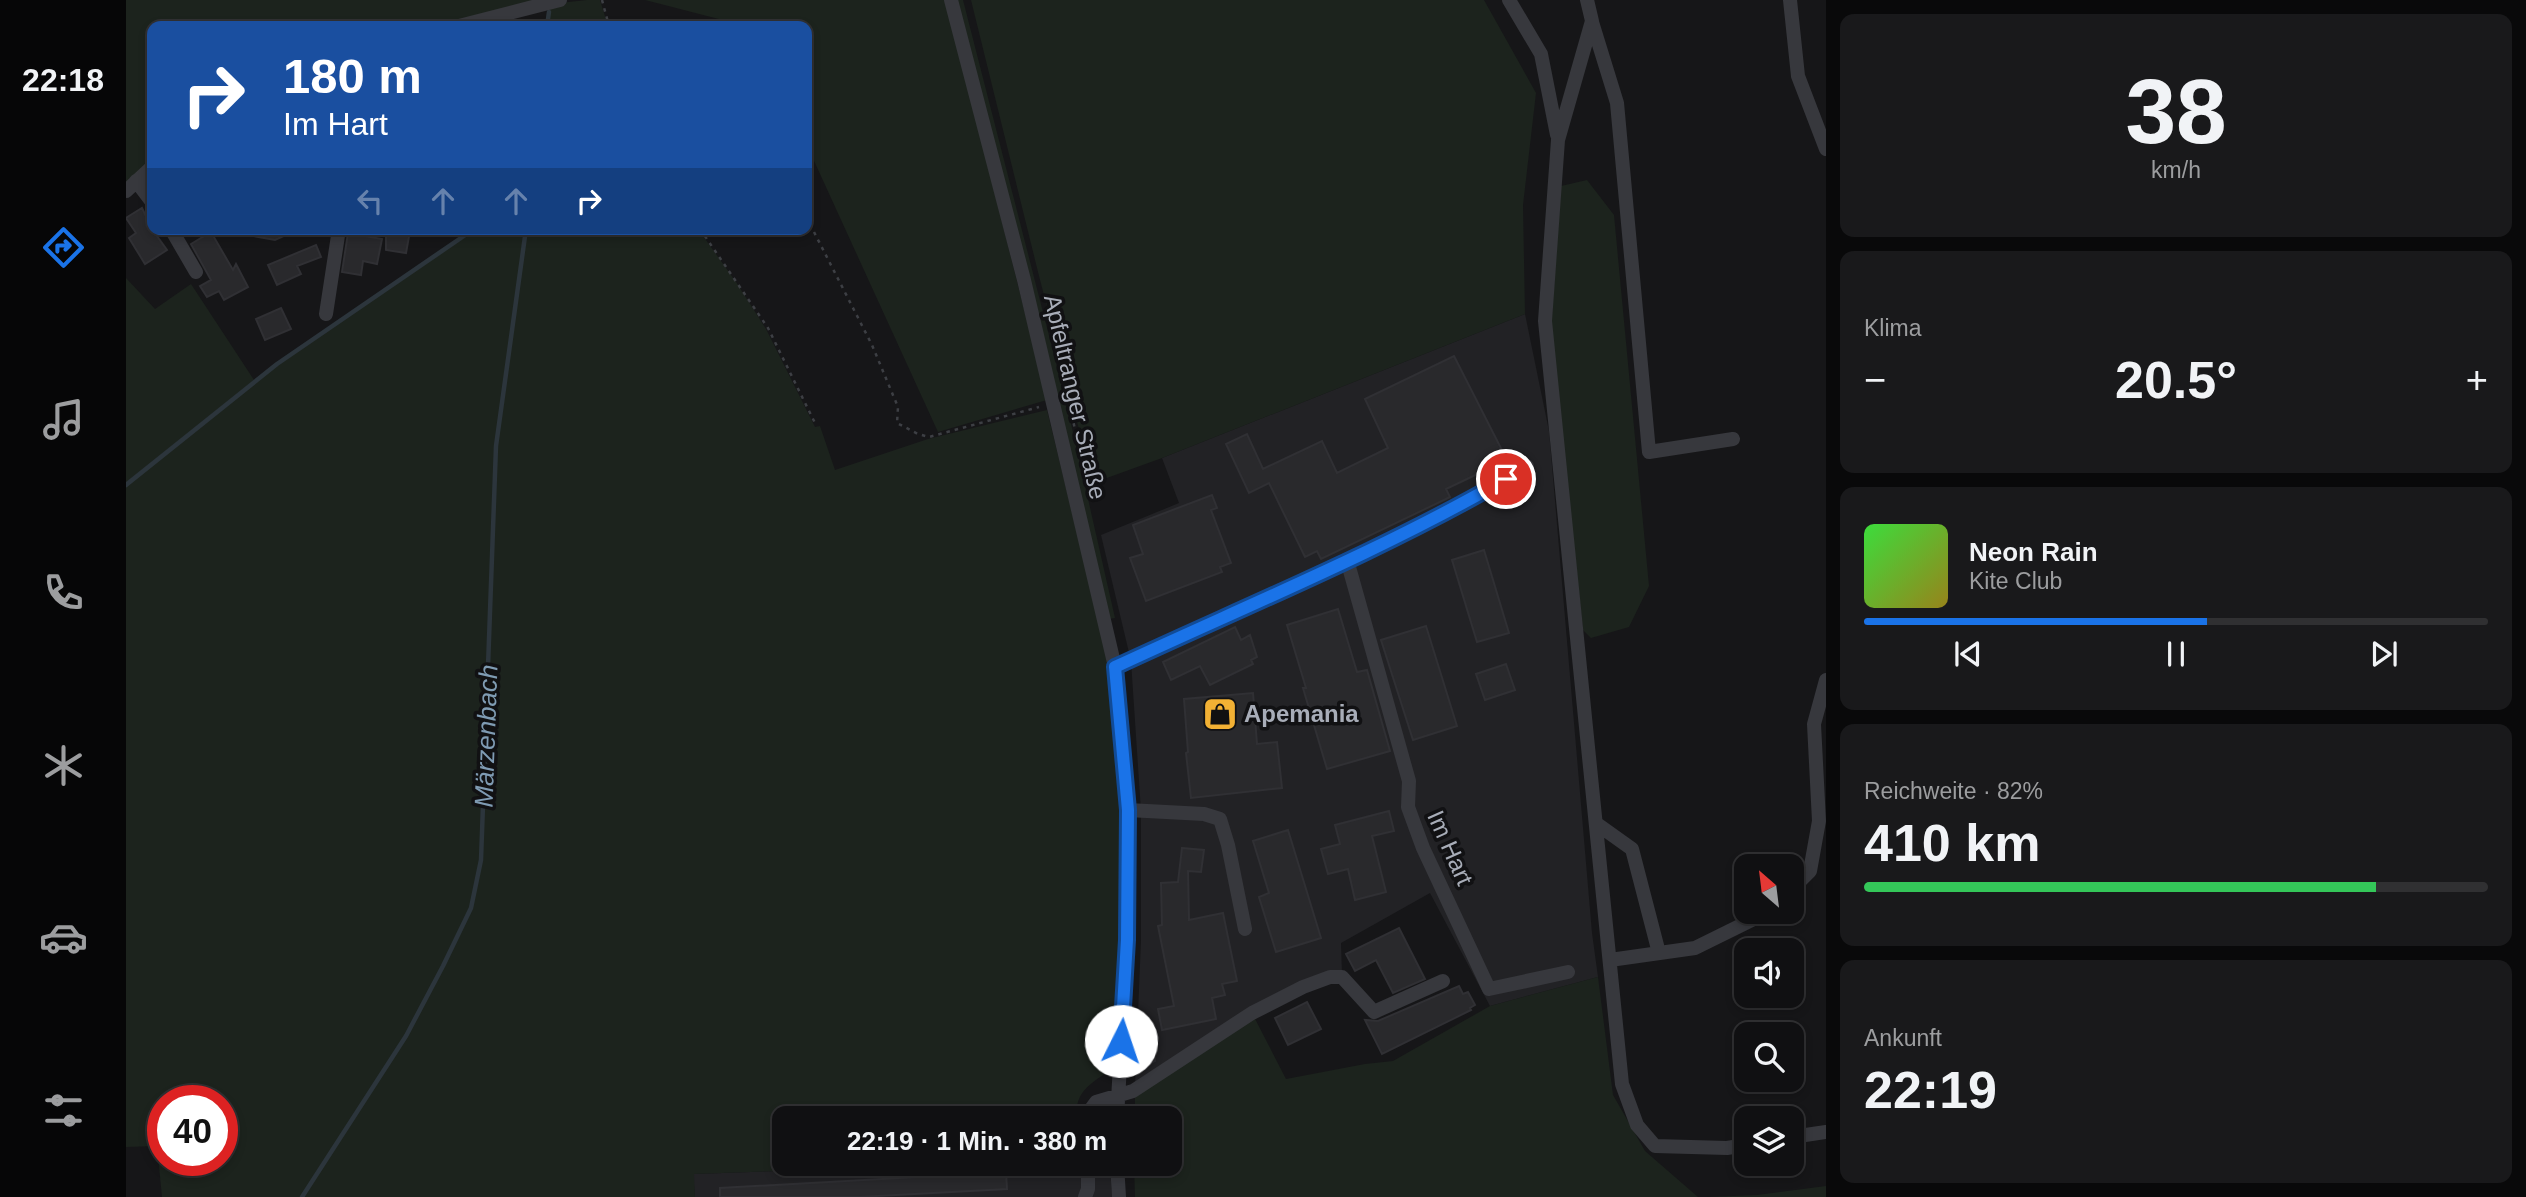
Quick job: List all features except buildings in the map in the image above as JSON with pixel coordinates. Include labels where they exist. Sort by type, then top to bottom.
[{"type":"street","points":[[503,20],[560,0]]},
{"type":"street","name":"Apfeltranger Straße","points":[[951,0],[1024,281],[1115,667],[1128,810],[1127,940],[1117,1106]]},
{"type":"street","points":[[1508,0],[1541,54],[1558,140]]},
{"type":"street","points":[[1587,0],[1618,103],[1650,452],[1733,439]]},
{"type":"street","points":[[1790,0],[1798,76],[1826,149]]},
{"type":"street","points":[[1592,21],[1558,140],[1545,321],[1622,1084],[1637,1125],[1656,1146],[1734,1147]]},
{"type":"street","points":[[147,172],[131,186],[147,198]]},
{"type":"street","points":[[175,235],[196,272]]},
{"type":"street","points":[[326,314],[338,235]]},
{"type":"street","points":[[1115,667],[1347,561],[1463,503],[1527,466]]},
{"type":"street","name":"Im Hart","points":[[1347,561],[1409,781],[1408,807],[1423,848],[1489,989],[1569,972]]},
{"type":"street","points":[[1804,877],[1810,871],[1819,821],[1814,724],[1826,680]]},
{"type":"street","points":[[1128,810],[1204,814],[1220,819],[1245,929]]},
{"type":"street","points":[[1597,824],[1632,849],[1659,953]]},
{"type":"street","points":[[1610,960],[1695,948],[1744,924]]},
{"type":"street","points":[[1093,1106],[1096,1102],[1133,1091],[1252,1013],[1303,987],[1330,977],[1342,977],[1374,1012],[1444,981]]},
{"type":"street","points":[[1804,1136],[1826,1132]]},
{"type":"street","points":[[1085,1197],[1088,1176]]},
{"type":"street","points":[[1118,1176],[1119,1197]]},
{"type":"path","points":[[602,0],[608,21]]},
{"type":"path","points":[[814,232],[872,345],[898,407],[897,423],[918,435],[929,437],[1052,404]]},
{"type":"path","points":[[704,235],[768,328],[815,423]]},
{"type":"shaded area","points":[[126,0],[549,0],[470,21],[147,21],[147,167],[126,186]]},
{"type":"shaded area","points":[[600,0],[606,21],[549,21],[550,4]]},
{"type":"shaded area","points":[[645,0],[946,0],[1047,400],[938,432],[812,156],[812,21],[727,21]]},
{"type":"shaded area","points":[[954,0],[963,0],[1067,406],[1115,618],[1109,619]]},
{"type":"shaded area","points":[[971,0],[1484,0],[1536,93],[1523,205],[1525,314],[1093,483]]},
{"type":"shaded area","points":[[1587,180],[1614,215],[1649,586],[1629,627],[1591,638],[1583,630],[1551,330],[1561,186]]},
{"type":"shaded area","points":[[468,235],[702,235],[766,329],[815,427],[820,426],[835,470],[928,439],[1047,410],[1110,668],[1121,813],[1121,940],[1111,1070],[1085,1089],[1077,1106],[772,1106],[772,1171],[694,1174],[695,1197],[162,1197],[160,1176],[238,1176],[238,1085],[147,1085],[147,1146],[126,1147],[126,278],[155,309],[191,284],[256,383],[278,365]]},
{"type":"shaded area","points":[[1525,314],[1549,431],[1598,977],[1490,1006],[1430,893],[1341,943],[1342,975],[1330,975],[1135,1087],[1141,940],[1141,811],[1131,661],[1101,535],[1179,503],[1162,458]]},
{"type":"shaded area","points":[[1598,977],[1613,1095],[1645,1151],[1698,1197],[1135,1197],[1134,1176],[1182,1176],[1182,1106],[1135,1106],[1135,1092],[1253,1015],[1286,1079],[1393,1061],[1490,1006]]},
{"type":"shaded area","points":[[772,1171],[772,1176],[1111,1176],[1112,1197],[695,1197],[693,1174]]},
{"type":"shaded area","points":[[1826,1186],[1826,1197],[1707,1197],[1757,1195]]},
{"type":"waterway","name":"Märzenbach","points":[[548,21],[549,12]]},
{"type":"waterway","points":[[126,485],[277,364],[465,235]]},
{"type":"waterway","name":"Märzenbach","points":[[302,1197],[406,1036],[471,908],[481,860],[496,446],[525,235]]},
{"type":"place","name":"Apemania","points":[[1220,714]]},
{"type":"route","points":[[1121,1041],[1127,940],[1128,810],[1115,667],[1347,561],[1506,479]]}]
